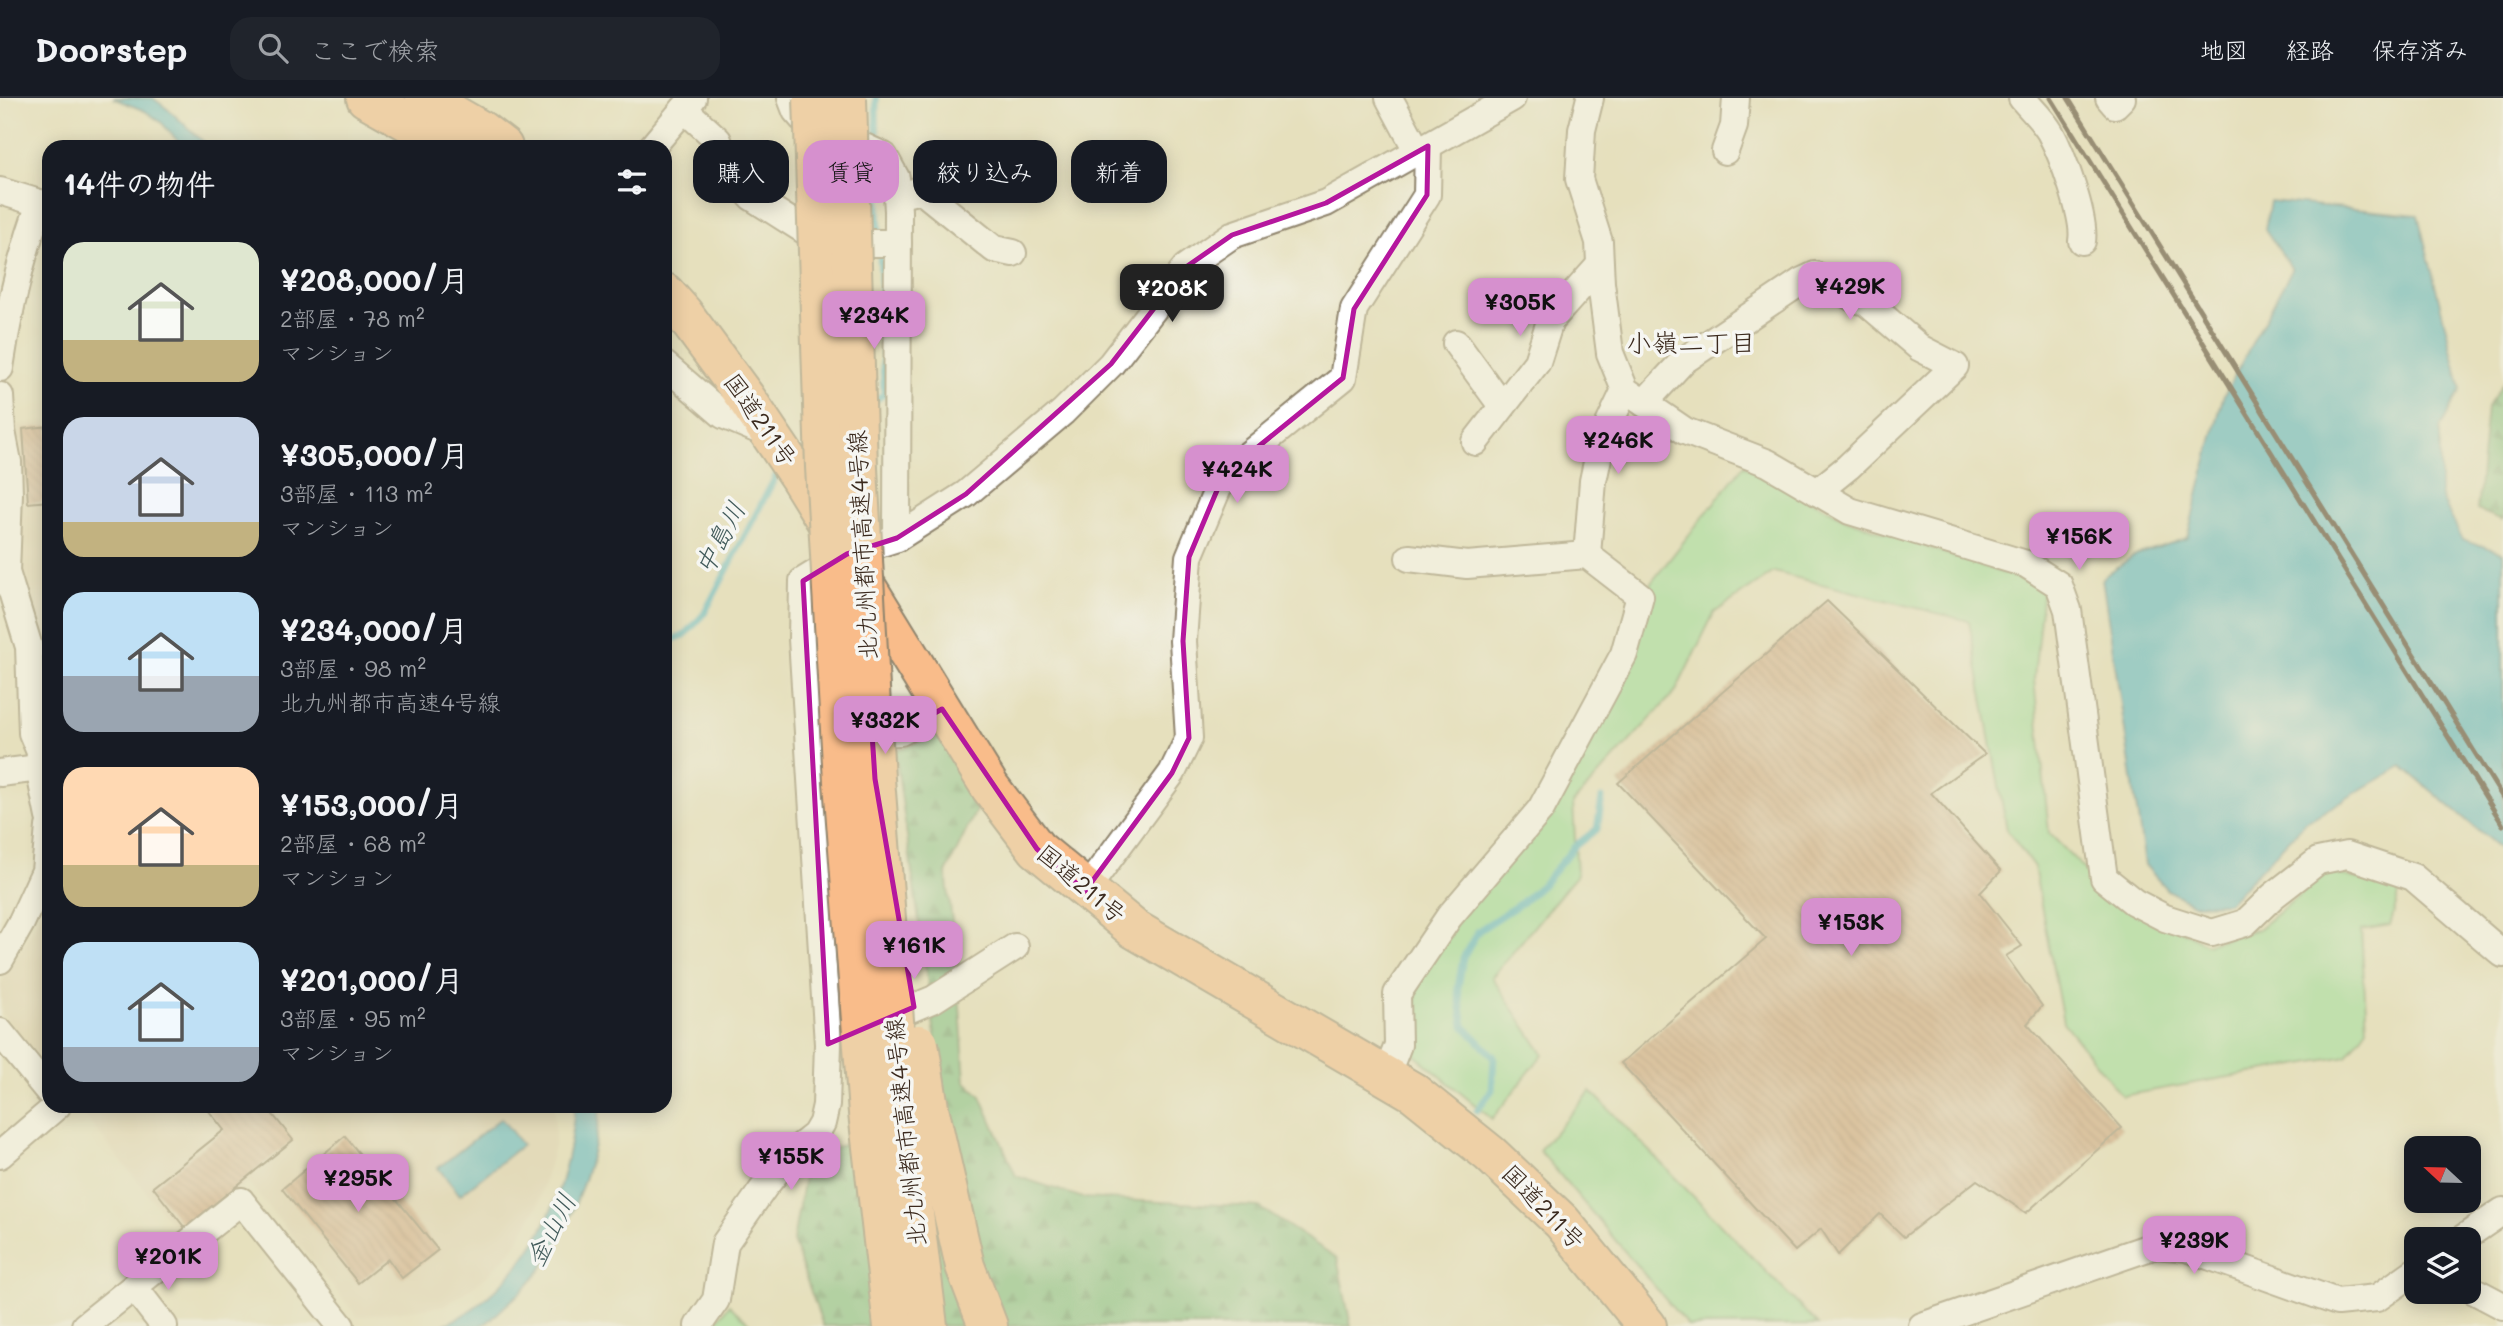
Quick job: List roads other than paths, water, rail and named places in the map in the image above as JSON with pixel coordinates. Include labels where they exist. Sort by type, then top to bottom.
[{"type":"highway","points":[[366,98],[441,140]]},
{"type":"highway","points":[[425,98],[494,140]]},
{"type":"highway","name":"北九州都市高速4号線","points":[[813,98],[825,467],[843,782],[899,1110],[928,1326]]},
{"type":"highway","name":"北九州都市高速4号線","points":[[847,98],[859,468],[875,779],[899,1110],[893,1326]]},
{"type":"highway","name":"国道211号","points":[[672,300],[684,313],[771,436],[990,787],[1037,849],[1134,929],[1413,1092],[1508,1171],[1562,1222],[1631,1318]]},
{"type":"highway","points":[[879,1326],[866,1230],[899,1110]]},
{"type":"highway","points":[[899,1110],[988,1326]]},
{"type":"street","points":[[792,98],[796,111],[803,119],[884,156],[896,178],[909,193],[994,249],[1013,253]]},
{"type":"street","points":[[1085,891],[1172,773],[1189,738],[1183,641],[1189,557],[1218,488],[1238,463],[1343,378],[1354,309],[1427,195],[1423,149],[1390,98]]},
{"type":"street","points":[[698,1326],[716,1300],[725,1243],[791,1154],[815,1135],[822,1123],[826,1105],[828,1044],[802,639],[803,581],[847,554],[897,538],[966,494],[1063,412],[1111,364],[1186,267],[1232,235],[1326,203],[1512,98]]},
{"type":"street","points":[[1590,98],[1582,130],[1579,179],[1599,242],[1610,353],[1635,396],[1685,431],[1768,464],[1850,512],[2026,564],[2059,585],[2068,610],[2104,878],[2134,902],[2165,918],[2212,933],[2245,923],[2273,896],[2318,861],[2347,855],[2413,877],[2503,954]]},
{"type":"street","points":[[1726,151],[1734,126],[1736,98]]},
{"type":"street","points":[[2022,98],[2049,131],[2077,200],[2084,228],[2082,241]]},
{"type":"street","points":[[2109,98],[2115,105],[2122,98]]},
{"type":"street","points":[[658,140],[689,103],[718,140],[728,170],[752,197],[807,232],[835,243],[895,243]]},
{"type":"street","points":[[897,538],[895,243],[909,193],[913,189]]},
{"type":"street","points":[[0,191],[42,204]]},
{"type":"street","points":[[0,368],[5,330],[24,248],[42,209]]},
{"type":"street","points":[[1475,442],[1537,362],[1550,321],[1600,265]]},
{"type":"street","points":[[1587,555],[1592,481],[1602,439],[1635,396],[1683,360],[1815,275],[1855,299],[1866,302],[1920,348],[1955,366],[1848,467],[1817,492]]},
{"type":"street","points":[[1456,343],[1503,406]]},
{"type":"street","points":[[672,371],[723,415],[771,436]]},
{"type":"street","points":[[0,396],[2,430],[8,462],[5,494],[6,572],[29,647],[32,733],[42,755]]},
{"type":"street","points":[[1386,1076],[1398,1045],[1397,994],[1449,917],[1541,809],[1624,654],[1640,596],[1587,555],[1467,565],[1409,558]]},
{"type":"street","points":[[808,737],[901,732],[942,709]]},
{"type":"street","points":[[0,772],[42,757]]},
{"type":"street","points":[[0,960],[42,878]]},
{"type":"street","points":[[828,1044],[934,999],[1015,947]]},
{"type":"street","points":[[0,1032],[42,1083]]},
{"type":"street","points":[[1,1152],[48,1113]]},
{"type":"street","points":[[85,1326],[241,1201],[341,1326]]},
{"type":"street","points":[[2480,1227],[2503,1211]]},
{"type":"street","points":[[1944,1323],[2156,1245],[2186,1248],[2337,1302],[2377,1298],[2404,1279]]},
{"type":"street","points":[[134,1287],[164,1326]]},
{"type":"street","points":[[2481,1295],[2503,1306]]},
{"type":"water","points":[[113,98],[153,98],[201,140],[177,140],[162,123],[145,111]]},
{"type":"water","points":[[2270,201],[2418,215],[2461,389],[2440,428],[2440,495],[2462,539],[2503,553],[2503,851],[2402,766],[2306,822],[2228,903],[2193,904],[2167,890],[2145,865],[2102,578],[2133,556],[2187,538],[2223,397],[2292,269],[2265,229]]},
{"type":"water","name":"金山川","points":[[574,1113],[599,1113],[582,1185],[566,1226],[548,1259],[522,1291],[485,1323],[478,1326],[440,1326],[462,1316],[488,1296],[513,1272],[529,1251],[542,1229],[561,1183]]},
{"type":"water","points":[[501,1118],[522,1145],[460,1195],[438,1168]]},
{"type":"waterway","name":"中島川","points":[[876,98],[877,140]]},
{"type":"waterway","name":"中島川","points":[[878,203],[879,237]]},
{"type":"waterway","name":"中島川","points":[[869,405],[884,394],[880,249]]},
{"type":"waterway","name":"中島川","points":[[672,640],[685,635],[704,614],[777,474]]},
{"type":"waterway","points":[[1477,1110],[1492,1090],[1494,1057],[1464,1026],[1458,988],[1463,958],[1478,931],[1521,903],[1544,883],[1575,846],[1597,829],[1602,798]]},
{"type":"railway","points":[[2051,98],[2503,825]]},
{"type":"railway","points":[[2068,98],[2503,798]]},
{"type":"district","name":"小嶺二丁目","points":[[1691,343]]}]
